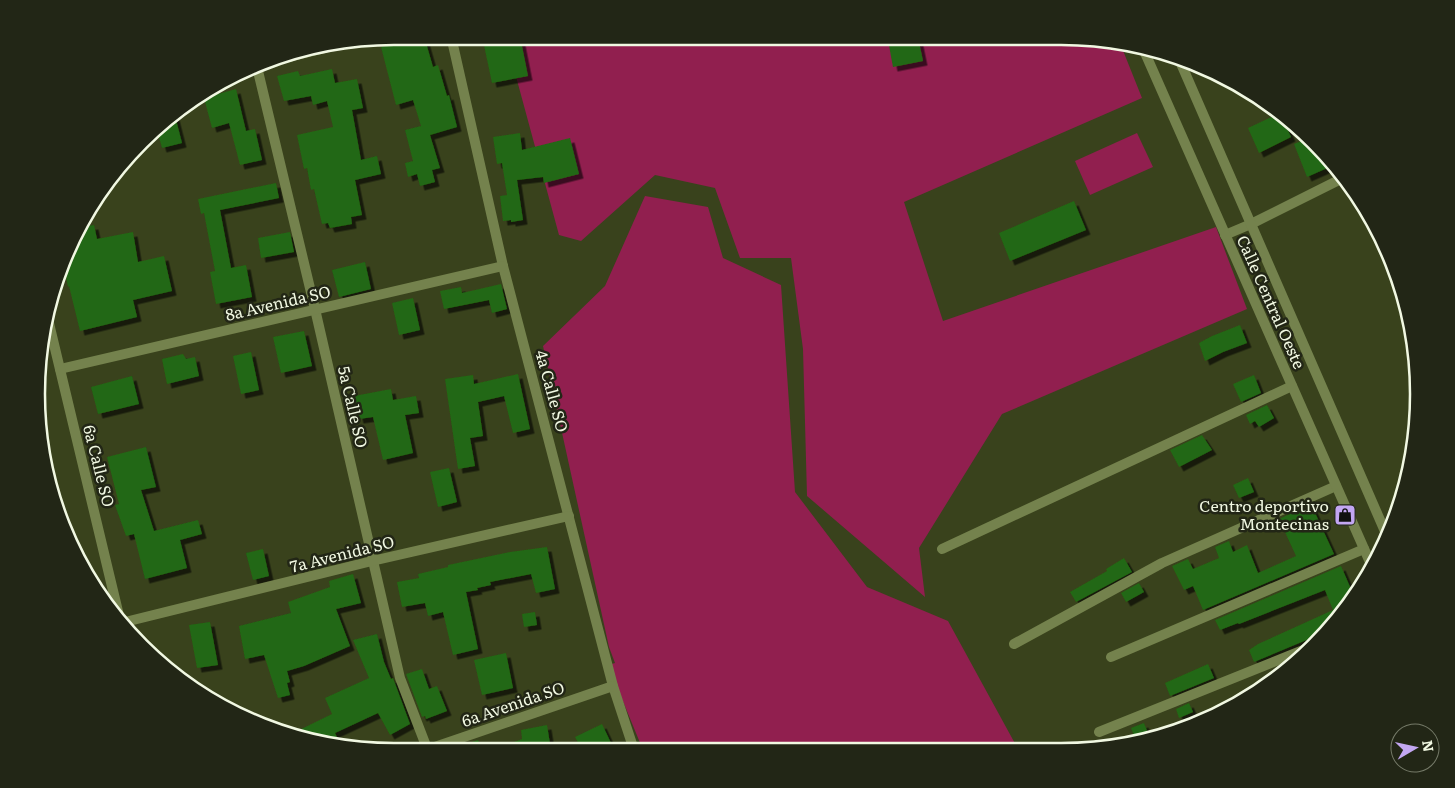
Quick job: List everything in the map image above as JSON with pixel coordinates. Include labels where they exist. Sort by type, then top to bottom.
[{"type":"street","name":"4a Calle SO","points":[[453,45],[503,266],[614,686],[632,743]]},
{"type":"street","name":"Calle Central Oeste","points":[[1146,56],[1368,558]]},
{"type":"street","name":"Calle Central Oeste","points":[[1183,68],[1384,526]]},
{"type":"street","name":"5a Calle SO","points":[[258,73],[316,310],[400,678],[423,743]]},
{"type":"street","points":[[1225,235],[1337,181]]},
{"type":"street","name":"8a Avenida SO","points":[[60,369],[503,266]]},
{"type":"street","name":"6a Calle SO","points":[[51,332],[117,606]]},
{"type":"street","points":[[942,549],[1292,386]]},
{"type":"street","points":[[1014,644],[1162,564],[1336,486]]},
{"type":"street","name":"7a Avenida SO","points":[[129,621],[569,516]]},
{"type":"street","points":[[1111,657],[1364,549]]},
{"type":"street","points":[[1100,732],[1293,654]]},
{"type":"street","name":"6a Avenida SO","points":[[447,743],[614,686]]},
{"type":"shaded area","points":[[507,45],[1061,45],[1107,48],[1123,51],[1142,98],[904,202],[943,321],[1216,227],[1247,309],[1002,414],[919,548],[925,597],[807,496],[803,349],[791,258],[740,258],[715,188],[655,175],[581,241],[559,235]]},
{"type":"shaded area","points":[[1137,133],[1153,167],[1090,195],[1075,161]]},
{"type":"shaded area","points":[[645,196],[708,207],[723,258],[781,285],[795,492],[867,587],[948,621],[1015,743],[640,743],[608,665],[615,663],[609,647],[543,346],[605,286]]},
{"type":"building","points":[[427,45],[433,67],[438,65],[447,96],[449,95],[457,127],[430,135],[440,168],[432,170],[435,182],[420,186],[417,174],[408,177],[405,163],[413,161],[405,130],[421,126],[413,100],[396,105],[381,47]]},
{"type":"building","points":[[484,45],[522,45],[528,76],[492,83]]},
{"type":"building","points":[[889,45],[920,45],[923,61],[893,67]]},
{"type":"building","points":[[332,69],[335,83],[357,79],[363,108],[352,110],[361,160],[377,156],[381,174],[355,180],[362,215],[351,217],[352,224],[330,228],[328,223],[322,224],[314,189],[311,190],[307,168],[304,169],[297,135],[333,127],[327,101],[313,105],[311,96],[284,101],[277,76],[298,71],[300,76]]},
{"type":"building","points":[[236,89],[246,131],[255,129],[262,160],[240,165],[229,123],[212,128],[205,101],[214,95]]},
{"type":"building","points":[[1272,117],[1287,129],[1291,137],[1259,153],[1248,128]]},
{"type":"building","points":[[176,122],[182,143],[162,148],[159,137]]},
{"type":"building","points":[[520,133],[522,150],[570,138],[579,174],[544,183],[543,177],[517,180],[523,220],[503,221],[500,196],[507,195],[502,163],[497,164],[493,137]]},
{"type":"building","points":[[1301,141],[1327,168],[1307,177],[1294,144]]},
{"type":"building","points":[[276,183],[279,198],[220,210],[231,268],[246,265],[252,297],[216,304],[210,272],[215,271],[204,213],[201,214],[198,199]]},
{"type":"building","points":[[1074,201],[1086,230],[1010,261],[999,233]]},
{"type":"building","points":[[94,225],[97,239],[133,232],[138,262],[164,256],[172,291],[133,300],[137,317],[80,331],[66,277],[88,226]]},
{"type":"building","points":[[290,232],[294,252],[261,258],[258,238]]},
{"type":"building","points":[[365,262],[371,289],[339,297],[332,270]]},
{"type":"building","points":[[501,284],[507,309],[492,313],[489,300],[444,309],[440,291],[461,287],[462,293]]},
{"type":"building","points":[[413,298],[420,330],[399,335],[392,303]]},
{"type":"building","points":[[1240,325],[1247,343],[1205,361],[1199,343]]},
{"type":"building","points":[[304,331],[312,366],[281,373],[273,337]]},
{"type":"building","points":[[251,352],[259,390],[241,394],[233,356]]},
{"type":"building","points":[[183,354],[186,359],[195,357],[199,376],[167,384],[162,359]]},
{"type":"building","points":[[518,374],[530,429],[513,433],[504,396],[478,402],[483,436],[470,438],[475,466],[458,469],[445,379],[473,375],[474,384]]},
{"type":"building","points":[[1254,375],[1261,393],[1241,402],[1233,384]]},
{"type":"building","points":[[132,376],[139,404],[98,414],[91,387]]},
{"type":"building","points":[[391,389],[393,400],[416,396],[419,413],[405,415],[413,453],[383,460],[373,417],[359,419],[354,396]]},
{"type":"building","points":[[1267,405],[1274,418],[1259,427],[1255,421],[1250,424],[1246,415]]},
{"type":"building","points":[[1202,435],[1212,450],[1179,467],[1170,450]]},
{"type":"building","points":[[146,447],[156,487],[141,490],[154,531],[198,520],[202,534],[180,540],[187,568],[145,579],[134,534],[126,536],[115,505],[119,504],[107,457]]},
{"type":"building","points":[[449,468],[457,502],[438,507],[430,472]]},
{"type":"building","points":[[1248,478],[1254,492],[1239,498],[1233,485]]},
{"type":"building","points":[[1311,504],[1334,554],[1203,610],[1193,586],[1184,590],[1172,566],[1188,559],[1193,569],[1219,558],[1215,547],[1229,541],[1233,552],[1247,545],[1258,573],[1296,556],[1279,519]]},
{"type":"building","points":[[547,547],[555,589],[536,593],[531,574],[490,582],[491,585],[466,592],[478,649],[453,655],[443,612],[428,616],[425,603],[402,607],[397,582],[419,578],[418,574],[448,567],[448,565],[510,552]]},
{"type":"building","points":[[263,549],[269,576],[253,580],[246,553]]},
{"type":"building","points":[[1124,558],[1132,572],[1076,602],[1070,592],[1107,571],[1106,569]]},
{"type":"building","points":[[1341,566],[1351,588],[1310,638],[1254,662],[1249,650],[1258,644],[1333,610],[1325,590],[1220,630],[1215,620]]},
{"type":"building","points":[[353,574],[361,603],[336,609],[350,646],[304,666],[287,671],[290,682],[287,683],[290,695],[278,698],[264,655],[245,659],[239,626],[291,613],[288,602],[330,587],[329,581]]},
{"type":"building","points":[[1139,583],[1144,592],[1126,602],[1121,593]]},
{"type":"building","points":[[535,612],[537,625],[524,627],[522,614]]},
{"type":"building","points":[[210,622],[218,665],[197,668],[189,625]]},
{"type":"building","points":[[377,634],[384,662],[391,679],[393,678],[410,724],[390,735],[378,713],[335,733],[337,738],[300,730],[332,714],[325,698],[369,678],[353,640]]},
{"type":"building","points":[[506,653],[513,688],[482,695],[474,660]]},
{"type":"building","points":[[1208,664],[1214,678],[1170,696],[1165,683]]},
{"type":"building","points":[[422,669],[429,689],[437,686],[447,711],[426,719],[425,716],[422,717],[406,674]]},
{"type":"building","points":[[1189,703],[1193,712],[1179,718],[1176,709]]},
{"type":"building","points":[[1144,723],[1147,732],[1134,735],[1131,728]]},
{"type":"building","points":[[602,724],[611,743],[578,743],[575,737]]},
{"type":"building","points":[[547,725],[550,743],[511,743],[522,739],[521,730]]},
{"type":"place","name":"Centro deportivo Montecinas","points":[[1345,515]]}]
